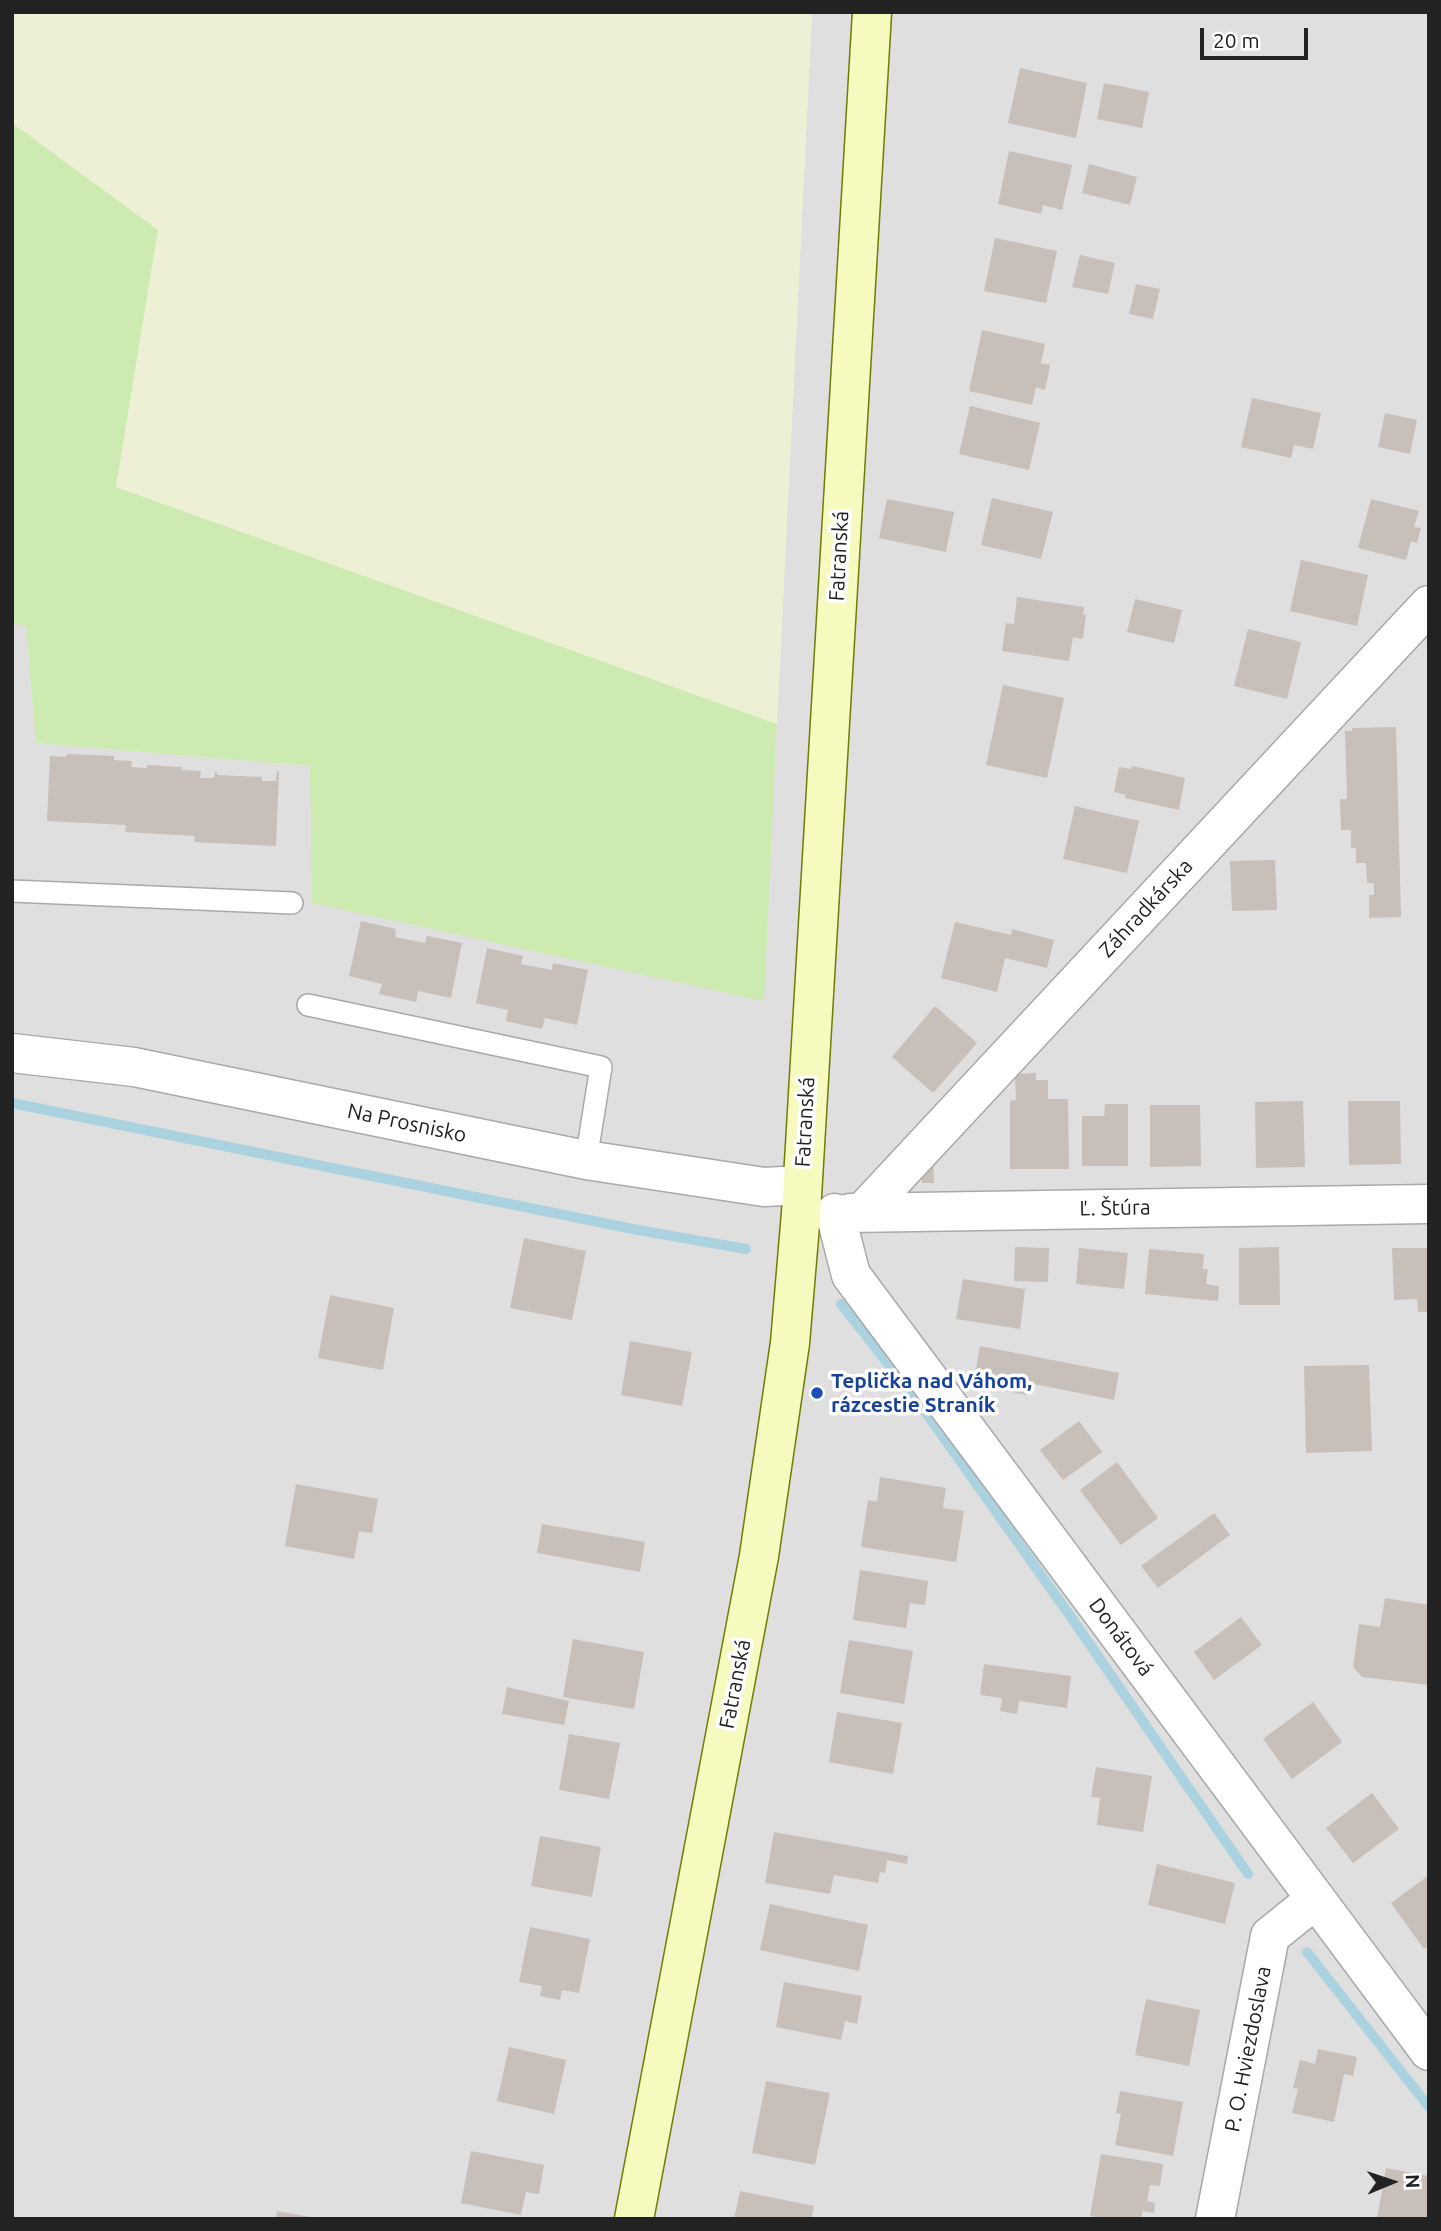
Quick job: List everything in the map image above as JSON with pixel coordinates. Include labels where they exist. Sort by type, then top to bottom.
[{"type":"main road","name":"Fatranská","points":[[634,2219],[759,1556],[790,1343],[825,1206],[872,12]]},
{"type":"street","name":"Záhradkárska","points":[[825,1206],[1429,604]]},
{"type":"street","name":"Na Prosnisko","points":[[12,1053],[134,1067],[586,1160],[764,1187],[825,1206]]},
{"type":"street","name":"Ľ. Štúra","points":[[825,1206],[1429,1203]]},
{"type":"street","name":"Donátová","points":[[825,1206],[851,1275],[1429,2052]]},
{"type":"street","name":"P. O. Hviezdoslava","points":[[1216,2219],[1270,1936],[1316,1899]]},
{"type":"lane","points":[[12,891],[292,903]]},
{"type":"lane","points":[[308,1005],[601,1067],[586,1160]]},
{"type":"shaded area","points":[[812,12],[1429,12],[1429,2219],[12,2219],[12,623],[26,625],[37,743],[310,766],[763,1000]]},
{"type":"green space","points":[[12,12],[812,12],[777,724],[116,487],[158,231],[12,123]]},
{"type":"green space","points":[[12,123],[158,230],[116,487],[777,724],[764,1001],[312,903],[310,766],[36,743],[26,626],[12,623]]},
{"type":"building","points":[[1020,68],[1087,83],[1076,138],[1008,123]]},
{"type":"building","points":[[1104,83],[1149,92],[1142,128],[1097,119]]},
{"type":"building","points":[[1009,151],[1072,165],[1062,210],[1043,205],[1041,214],[998,204]]},
{"type":"building","points":[[1089,164],[1137,177],[1130,205],[1082,193]]},
{"type":"building","points":[[995,238],[1057,251],[1046,303],[984,291]]},
{"type":"building","points":[[1080,255],[1115,263],[1108,294],[1072,287]]},
{"type":"building","points":[[1136,284],[1160,289],[1153,319],[1129,314]]},
{"type":"building","points":[[982,330],[1045,344],[1041,363],[1050,365],[1048,376],[1045,390],[1036,387],[1032,405],[969,391]]},
{"type":"building","points":[[1252,398],[1321,413],[1313,449],[1294,445],[1291,458],[1241,447]]},
{"type":"building","points":[[970,406],[1040,423],[1029,470],[959,454]]},
{"type":"building","points":[[1385,413],[1417,420],[1410,454],[1378,447]]},
{"type":"building","points":[[992,498],[1053,512],[1041,559],[981,545]]},
{"type":"building","points":[[887,499],[954,512],[946,552],[879,538]]},
{"type":"building","points":[[1371,499],[1419,511],[1414,527],[1421,528],[1417,543],[1411,541],[1406,560],[1358,548]]},
{"type":"building","points":[[1301,560],[1368,575],[1357,626],[1290,611]]},
{"type":"building","points":[[1017,597],[1084,607],[1083,615],[1086,615],[1083,639],[1073,637],[1069,661],[1002,651],[1006,623],[1014,624]]},
{"type":"building","points":[[1135,599],[1182,610],[1174,643],[1127,632]]},
{"type":"building","points":[[1248,629],[1301,642],[1287,699],[1234,686]]},
{"type":"building","points":[[1003,685],[1064,698],[1047,778],[986,765]]},
{"type":"building","points":[[1396,727],[1401,917],[1369,918],[1369,895],[1374,895],[1374,883],[1367,883],[1366,863],[1356,863],[1356,848],[1351,848],[1351,830],[1341,830],[1340,799],[1347,799],[1345,731],[1352,731],[1352,728]]},
{"type":"building","points":[[67,754],[114,756],[114,760],[132,761],[131,767],[182,767],[181,770],[201,771],[200,778],[214,778],[217,772],[217,775],[262,777],[262,781],[276,781],[279,771],[276,846],[194,842],[195,836],[125,832],[126,825],[47,821],[50,756],[66,757]]},
{"type":"building","points":[[1132,766],[1185,778],[1179,810],[1125,798],[1126,795],[1114,792],[1119,767],[1131,769]]},
{"type":"building","points":[[1075,806],[1139,821],[1127,873],[1063,859]]},
{"type":"building","points":[[1275,860],[1277,910],[1232,911],[1230,861]]},
{"type":"building","points":[[361,921],[396,929],[395,937],[425,943],[427,936],[462,943],[451,998],[418,991],[416,1002],[379,994],[382,984],[349,976]]},
{"type":"building","points":[[955,922],[1011,935],[1012,929],[1054,940],[1047,968],[1005,958],[997,992],[941,978]]},
{"type":"building","points":[[487,948],[523,956],[521,964],[552,970],[553,963],[588,970],[577,1025],[545,1018],[542,1029],[506,1021],[508,1010],[476,1003]]},
{"type":"building","points":[[935,1006],[977,1043],[933,1093],[892,1057]]},
{"type":"building","points":[[1036,1073],[1036,1080],[1048,1080],[1048,1099],[1068,1099],[1069,1169],[1010,1169],[1010,1101],[1016,1100],[1015,1074]]},
{"type":"building","points":[[1303,1101],[1305,1167],[1256,1168],[1255,1102]]},
{"type":"building","points":[[1348,1101],[1400,1101],[1401,1164],[1349,1165]]},
{"type":"building","points":[[1105,1104],[1128,1104],[1128,1166],[1082,1166],[1082,1116],[1104,1116]]},
{"type":"building","points":[[1150,1105],[1200,1105],[1201,1166],[1150,1167]]},
{"type":"building","points":[[920,1158],[933,1158],[934,1183],[922,1183]]},
{"type":"building","points":[[524,1238],[586,1251],[572,1320],[510,1308]]},
{"type":"building","points":[[1015,1247],[1049,1248],[1048,1282],[1014,1281]]},
{"type":"building","points":[[1279,1247],[1280,1305],[1239,1305],[1239,1248]]},
{"type":"building","points":[[1079,1248],[1128,1253],[1124,1289],[1076,1284]]},
{"type":"building","points":[[1392,1248],[1429,1248],[1429,1312],[1418,1312],[1417,1299],[1394,1300]]},
{"type":"building","points":[[1149,1249],[1204,1254],[1203,1269],[1208,1269],[1206,1284],[1219,1286],[1218,1301],[1145,1294]]},
{"type":"building","points":[[963,1279],[1025,1289],[1020,1329],[956,1319]]},
{"type":"building","points":[[330,1295],[394,1308],[383,1370],[318,1358]]},
{"type":"building","points":[[630,1341],[692,1352],[682,1406],[621,1395]]},
{"type":"building","points":[[980,1346],[1119,1373],[1114,1400],[1029,1383],[1027,1395],[981,1386],[984,1370],[976,1369]]},
{"type":"building","points":[[1369,1365],[1372,1451],[1306,1453],[1304,1366]]},
{"type":"building","points":[[1079,1421],[1102,1452],[1063,1480],[1040,1450]]},
{"type":"building","points":[[1117,1462],[1158,1518],[1121,1545],[1080,1490]]},
{"type":"building","points":[[880,1477],[946,1488],[943,1508],[964,1511],[956,1562],[861,1547],[868,1500],[877,1502]]},
{"type":"building","points":[[296,1484],[378,1499],[372,1533],[359,1531],[354,1559],[285,1546]]},
{"type":"building","points":[[1214,1513],[1230,1535],[1158,1588],[1141,1566]]},
{"type":"building","points":[[542,1524],[645,1542],[640,1572],[537,1553]]},
{"type":"building","points":[[860,1570],[928,1581],[925,1605],[910,1603],[906,1628],[853,1620]]},
{"type":"building","points":[[1385,1598],[1429,1605],[1429,1685],[1362,1677],[1353,1667],[1359,1624],[1380,1627]]},
{"type":"building","points":[[1241,1617],[1262,1645],[1214,1680],[1194,1652]]},
{"type":"building","points":[[573,1639],[644,1652],[634,1709],[563,1697]]},
{"type":"building","points":[[849,1640],[913,1651],[904,1704],[840,1693]]},
{"type":"building","points":[[984,1664],[1071,1676],[1067,1708],[1019,1701],[1017,1714],[1000,1711],[1002,1698],[980,1695]]},
{"type":"building","points":[[507,1687],[569,1701],[564,1725],[502,1714]]},
{"type":"building","points":[[1313,1702],[1342,1742],[1292,1779],[1263,1739]]},
{"type":"building","points":[[837,1712],[902,1723],[893,1774],[829,1762]]},
{"type":"building","points":[[569,1734],[620,1743],[609,1799],[559,1790]]},
{"type":"building","points":[[1096,1767],[1152,1776],[1143,1832],[1097,1825],[1100,1798],[1091,1797]]},
{"type":"building","points":[[1372,1793],[1399,1829],[1353,1863],[1326,1828]]},
{"type":"building","points":[[774,1832],[908,1856],[907,1864],[887,1860],[885,1873],[880,1872],[878,1883],[834,1875],[830,1894],[765,1883]]},
{"type":"building","points":[[540,1836],[601,1847],[592,1897],[531,1886]]},
{"type":"building","points":[[1157,1864],[1235,1883],[1225,1924],[1148,1905]]},
{"type":"building","points":[[1429,1875],[1429,1946],[1424,1949],[1391,1903]]},
{"type":"building","points":[[770,1904],[868,1925],[859,1971],[760,1950]]},
{"type":"building","points":[[530,1927],[590,1939],[579,1993],[562,1990],[560,2000],[540,1996],[542,1986],[519,1982]]},
{"type":"building","points":[[784,1982],[862,1996],[857,2024],[845,2021],[841,2040],[776,2027]]},
{"type":"building","points":[[1146,1999],[1200,2010],[1189,2066],[1135,2055]]},
{"type":"building","points":[[509,2047],[566,2060],[554,2114],[497,2101]]},
{"type":"building","points":[[1318,2049],[1357,2057],[1353,2076],[1344,2074],[1334,2122],[1292,2113],[1298,2089],[1293,2088],[1300,2060],[1315,2064]]},
{"type":"building","points":[[766,2081],[830,2093],[815,2165],[752,2153]]},
{"type":"building","points":[[1120,2091],[1183,2102],[1173,2156],[1115,2145],[1121,2114],[1116,2113]]},
{"type":"building","points":[[471,2151],[544,2165],[539,2194],[526,2192],[521,2215],[461,2203]]},
{"type":"building","points":[[1101,2154],[1163,2164],[1160,2186],[1150,2185],[1147,2201],[1155,2203],[1154,2213],[1143,2211],[1141,2219],[1090,2216]]},
{"type":"building","points":[[1386,2168],[1429,2176],[1429,2219],[1377,2219]]},
{"type":"building","points":[[740,2191],[814,2206],[811,2219],[734,2219]]},
{"type":"building","points":[[277,2211],[310,2217],[310,2219],[276,2219]]},
{"type":"waterway","points":[[12,1103],[638,1230],[746,1249]]},
{"type":"waterway","points":[[841,1304],[922,1407],[1248,1874]]},
{"type":"waterway","points":[[1307,1952],[1429,2107]]},
{"type":"place","name":"Teplička nad Váhom, rázcestie Straník","points":[[817,1393]]}]
